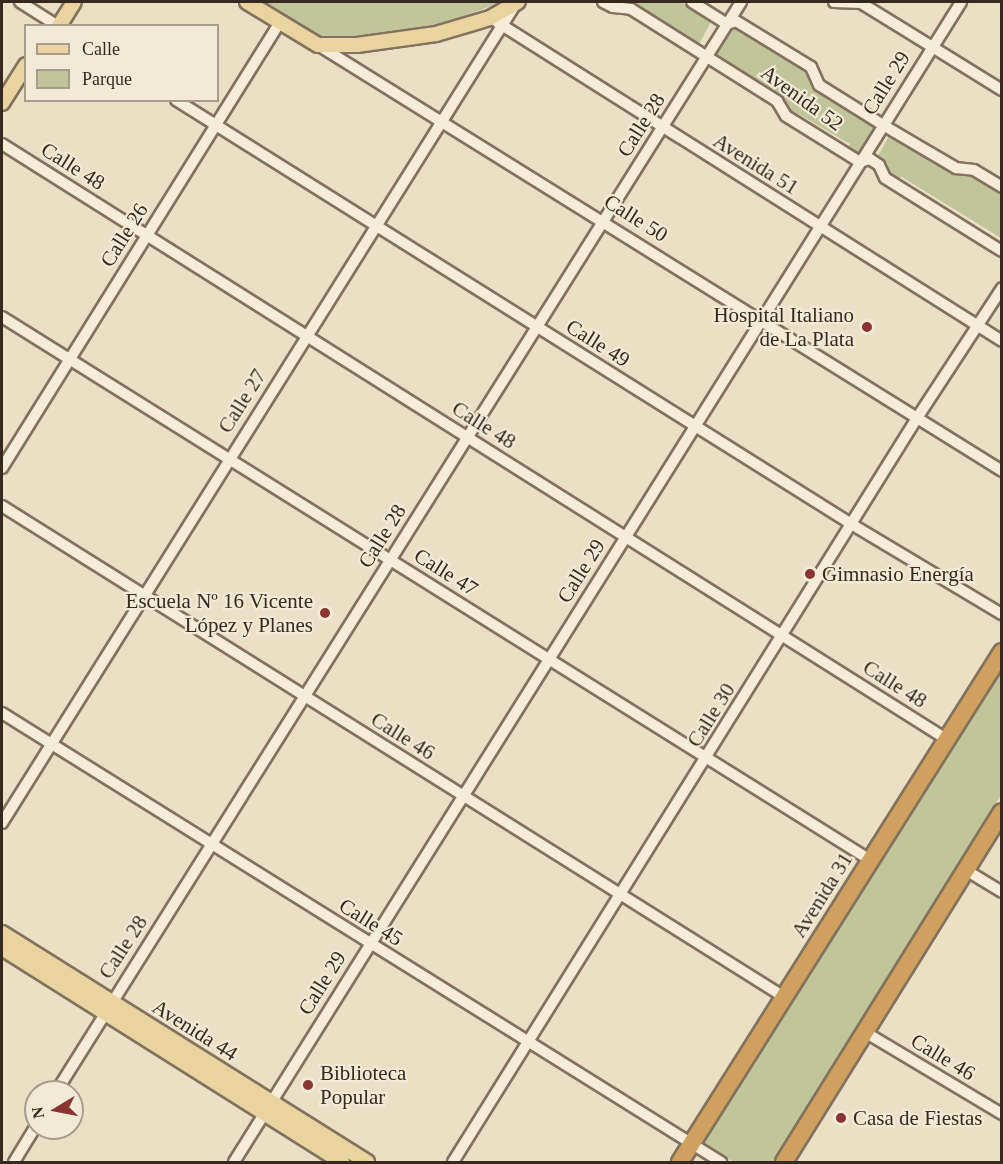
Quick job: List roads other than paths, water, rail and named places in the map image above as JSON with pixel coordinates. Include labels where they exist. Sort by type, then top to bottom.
[{"type":"highway","name":"Avenida 31","points":[[680,1162],[1002,652]]},
{"type":"highway","points":[[784,1162],[1002,812]]},
{"type":"main road","points":[[55,24],[65,2]]},
{"type":"main road","points":[[56,24],[74,2]]},
{"type":"main road","name":"Calle 50","points":[[247,2],[318,45]]},
{"type":"main road","points":[[318,45],[397,41],[436,34],[490,18],[515,6]]},
{"type":"main road","points":[[2,103],[24,68]]},
{"type":"main road","points":[[2,116],[24,81]]},
{"type":"main road","name":"Avenida 44","points":[[2,933],[107,1007]]},
{"type":"main road","name":"Avenida 44","points":[[2,948],[107,1007],[268,1108],[367,1162]]},
{"type":"main road","name":"Avenida 44","points":[[268,1108],[342,1162]]},
{"type":"street","points":[[20,2],[53,24]]},
{"type":"street","name":"Avenida 52","points":[[603,2],[613,7],[631,9],[777,101],[786,116],[860,162],[870,159],[879,165],[885,178],[1002,251]]},
{"type":"street","name":"Avenida 52","points":[[692,2],[727,24],[736,21],[811,67],[819,85],[883,125],[956,168],[974,170],[1002,187]]},
{"type":"street","name":"Calle 28","points":[[63,1080],[741,2]]},
{"type":"street","points":[[834,2],[861,3],[1002,90]]},
{"type":"street","name":"Calle 29","points":[[234,1162],[961,2]]},
{"type":"street","points":[[515,6],[512,26],[519,36]]},
{"type":"street","name":"Calle 27","points":[[2,824],[515,6]]},
{"type":"street","name":"Avenida 51","points":[[490,18],[1002,341]]},
{"type":"street","name":"Calle 26","points":[[2,468],[280,22]]},
{"type":"street","name":"Calle 50","points":[[318,45],[1002,471]]},
{"type":"street","name":"Calle 49","points":[[179,102],[853,525],[1002,614]]},
{"type":"street","name":"Calle 48","points":[[2,144],[946,739]]},
{"type":"street","name":"Calle 30","points":[[453,1162],[853,525],[917,418],[1002,288]]},
{"type":"street","name":"Calle 47","points":[[2,317],[870,860]]},
{"type":"street","name":"Calle 46","points":[[2,506],[784,997]]},
{"type":"street","name":"Calle 45","points":[[2,713],[721,1162]]},
{"type":"street","points":[[966,870],[1002,892]]},
{"type":"street","name":"Calle 46","points":[[865,1032],[1002,1114]]},
{"type":"street","points":[[14,1162],[27,1140]]},
{"type":"place","name":"Hospital Italiano de La Plata","points":[[867,327]]},
{"type":"place","name":"Gimnasio Energía","points":[[810,574]]},
{"type":"place","name":"Escuela Nº 16 Vicente López y Planes","points":[[325,613]]},
{"type":"place","name":"Biblioteca Popular","points":[[308,1085]]},
{"type":"place","name":"Casa de Fiestas","points":[[841,1118]]}]
